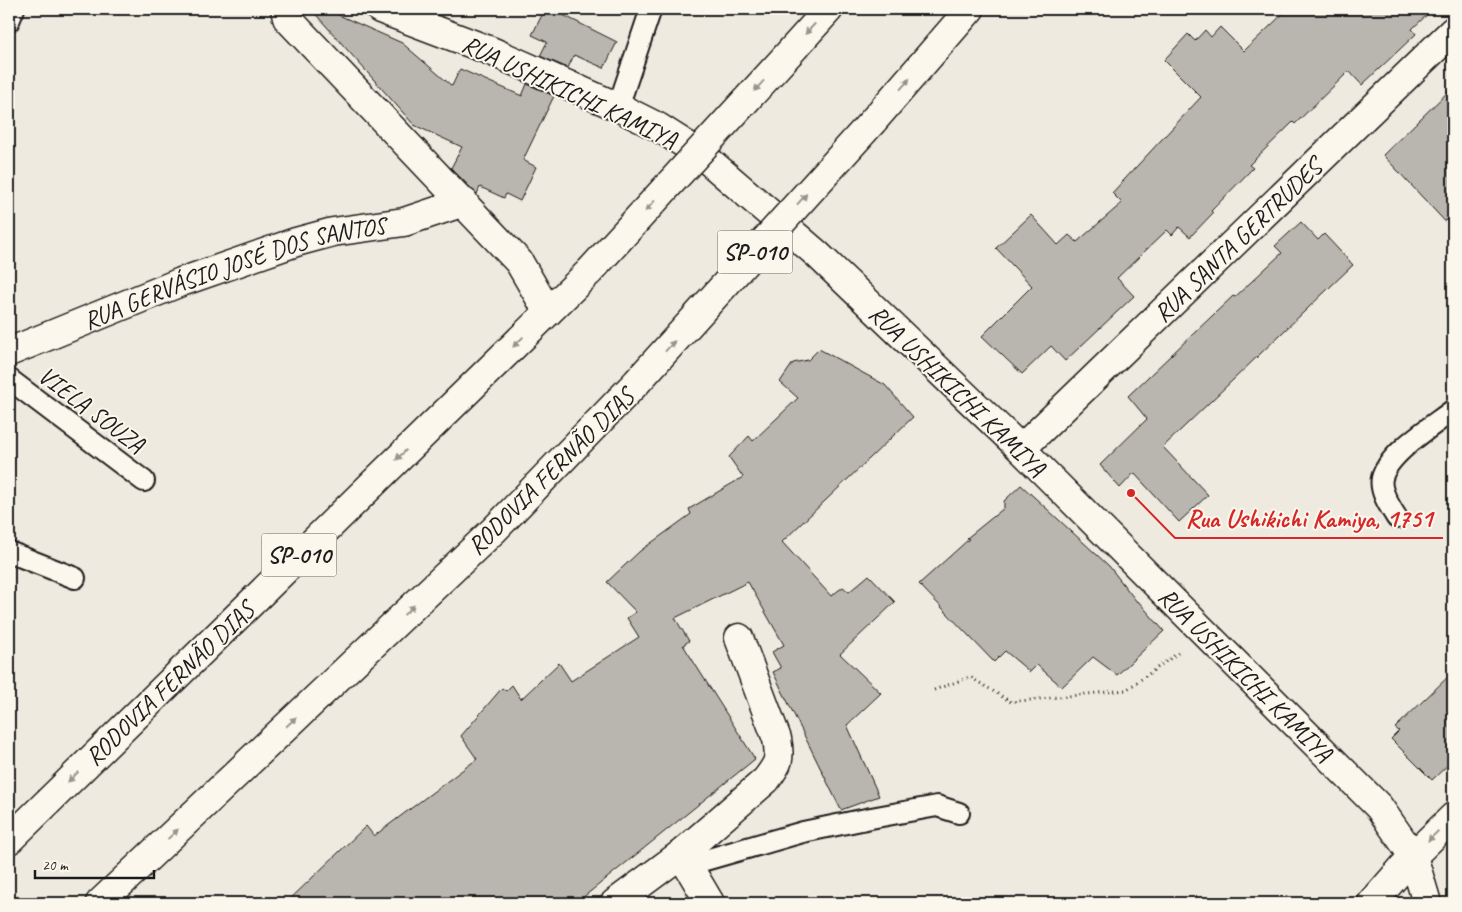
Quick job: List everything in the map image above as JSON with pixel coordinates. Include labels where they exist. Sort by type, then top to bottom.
[{"type":"main road","points":[[285,9],[287,18],[520,262],[548,312]]},
{"type":"main road","name":"RUA USHIKICHI KAMIYA","points":[[380,9],[491,51],[618,107],[658,127],[702,155],[817,254],[1021,449],[1379,807],[1413,856],[1427,903]]},
{"type":"main road","name":"RODOVIA FERNÃO DIAS","points":[[9,840],[590,271],[829,9]]},
{"type":"main road","name":"RODOVIA FERNÃO DIAS","points":[[100,903],[494,530],[637,382],[873,121],[970,9]]},
{"type":"main road","name":"RUA SANTA GERTRUDES","points":[[1021,449],[1453,31]]},
{"type":"main road","name":"RUA GERVÁSIO JOSÉ DOS SANTOS","points":[[13,346],[180,282],[296,242],[333,232],[404,222],[464,202]]},
{"type":"main road","points":[[615,903],[684,860],[766,780],[776,766],[780,755],[777,739],[739,638]]},
{"type":"main road","points":[[1372,903],[1413,856],[1453,817]]},
{"type":"main road","points":[[684,860],[710,903]]},
{"type":"lane","points":[[9,21],[14,9]]},
{"type":"lane","points":[[618,107],[650,9]]},
{"type":"lane","name":"VIELA SOUZA","points":[[9,380],[144,481]]},
{"type":"lane","points":[[1397,518],[1385,497],[1382,478],[1392,461],[1411,442],[1453,410]]},
{"type":"lane","points":[[9,552],[75,578]]},
{"type":"lane","points":[[684,860],[803,832],[937,806],[959,813]]},
{"type":"path","points":[[934,690],[970,677],[1011,702],[1126,690],[1164,666],[1204,632]]},
{"type":"building","points":[[311,9],[325,9],[402,43],[452,86],[460,69],[522,96],[527,84],[554,96],[523,160],[536,167],[520,201],[506,194],[504,198],[480,187],[477,194],[451,168],[462,147],[414,125]]},
{"type":"building","points":[[545,9],[551,9],[617,42],[604,68],[574,55],[568,68],[540,56],[547,42],[532,35]]},
{"type":"building","points":[[1288,9],[1433,9],[1412,29],[1416,34],[1362,85],[1349,71],[1295,124],[1293,122],[1249,165],[1253,168],[1211,211],[1213,213],[1190,237],[1179,227],[1172,235],[1167,230],[1117,278],[1134,296],[1065,361],[1051,346],[1022,374],[982,336],[1032,286],[996,248],[1031,215],[1058,245],[1069,235],[1077,242],[1122,203],[1112,193],[1201,97],[1164,60],[1188,34],[1195,41],[1205,30],[1211,37],[1220,27],[1244,51]]},
{"type":"building","points":[[1453,87],[1453,230],[1383,155]]},
{"type":"building","points":[[1301,222],[1318,240],[1324,234],[1353,265],[1163,447],[1208,495],[1179,522],[1134,473],[1120,488],[1100,465],[1147,419],[1128,396],[1233,296],[1235,297],[1282,253],[1275,246]]},
{"type":"building","points":[[819,349],[885,385],[913,417],[782,542],[831,596],[843,587],[849,592],[869,575],[895,602],[840,654],[881,693],[847,725],[879,796],[841,810],[773,672],[781,668],[772,652],[784,645],[748,582],[675,618],[689,641],[683,645],[755,759],[576,903],[286,903],[366,826],[374,836],[477,759],[461,736],[502,688],[506,691],[512,685],[521,699],[559,663],[571,681],[639,637],[627,618],[636,612],[607,582],[640,551],[691,514],[689,509],[743,477],[729,457],[749,436],[753,441],[798,398],[780,382],[793,363],[808,360]]},
{"type":"building","points":[[1021,485],[1109,566],[1137,602],[1164,631],[1117,675],[1093,657],[1062,687],[1037,665],[1030,672],[1005,651],[994,662],[919,584],[969,539],[967,538],[1004,508],[1004,501]]},
{"type":"building","points":[[1453,672],[1453,760],[1432,780],[1391,739],[1399,731],[1395,728]]},
{"type":"place","name":"Rua Ushikichi Kamiya, 1751","points":[[1131,493]]}]
